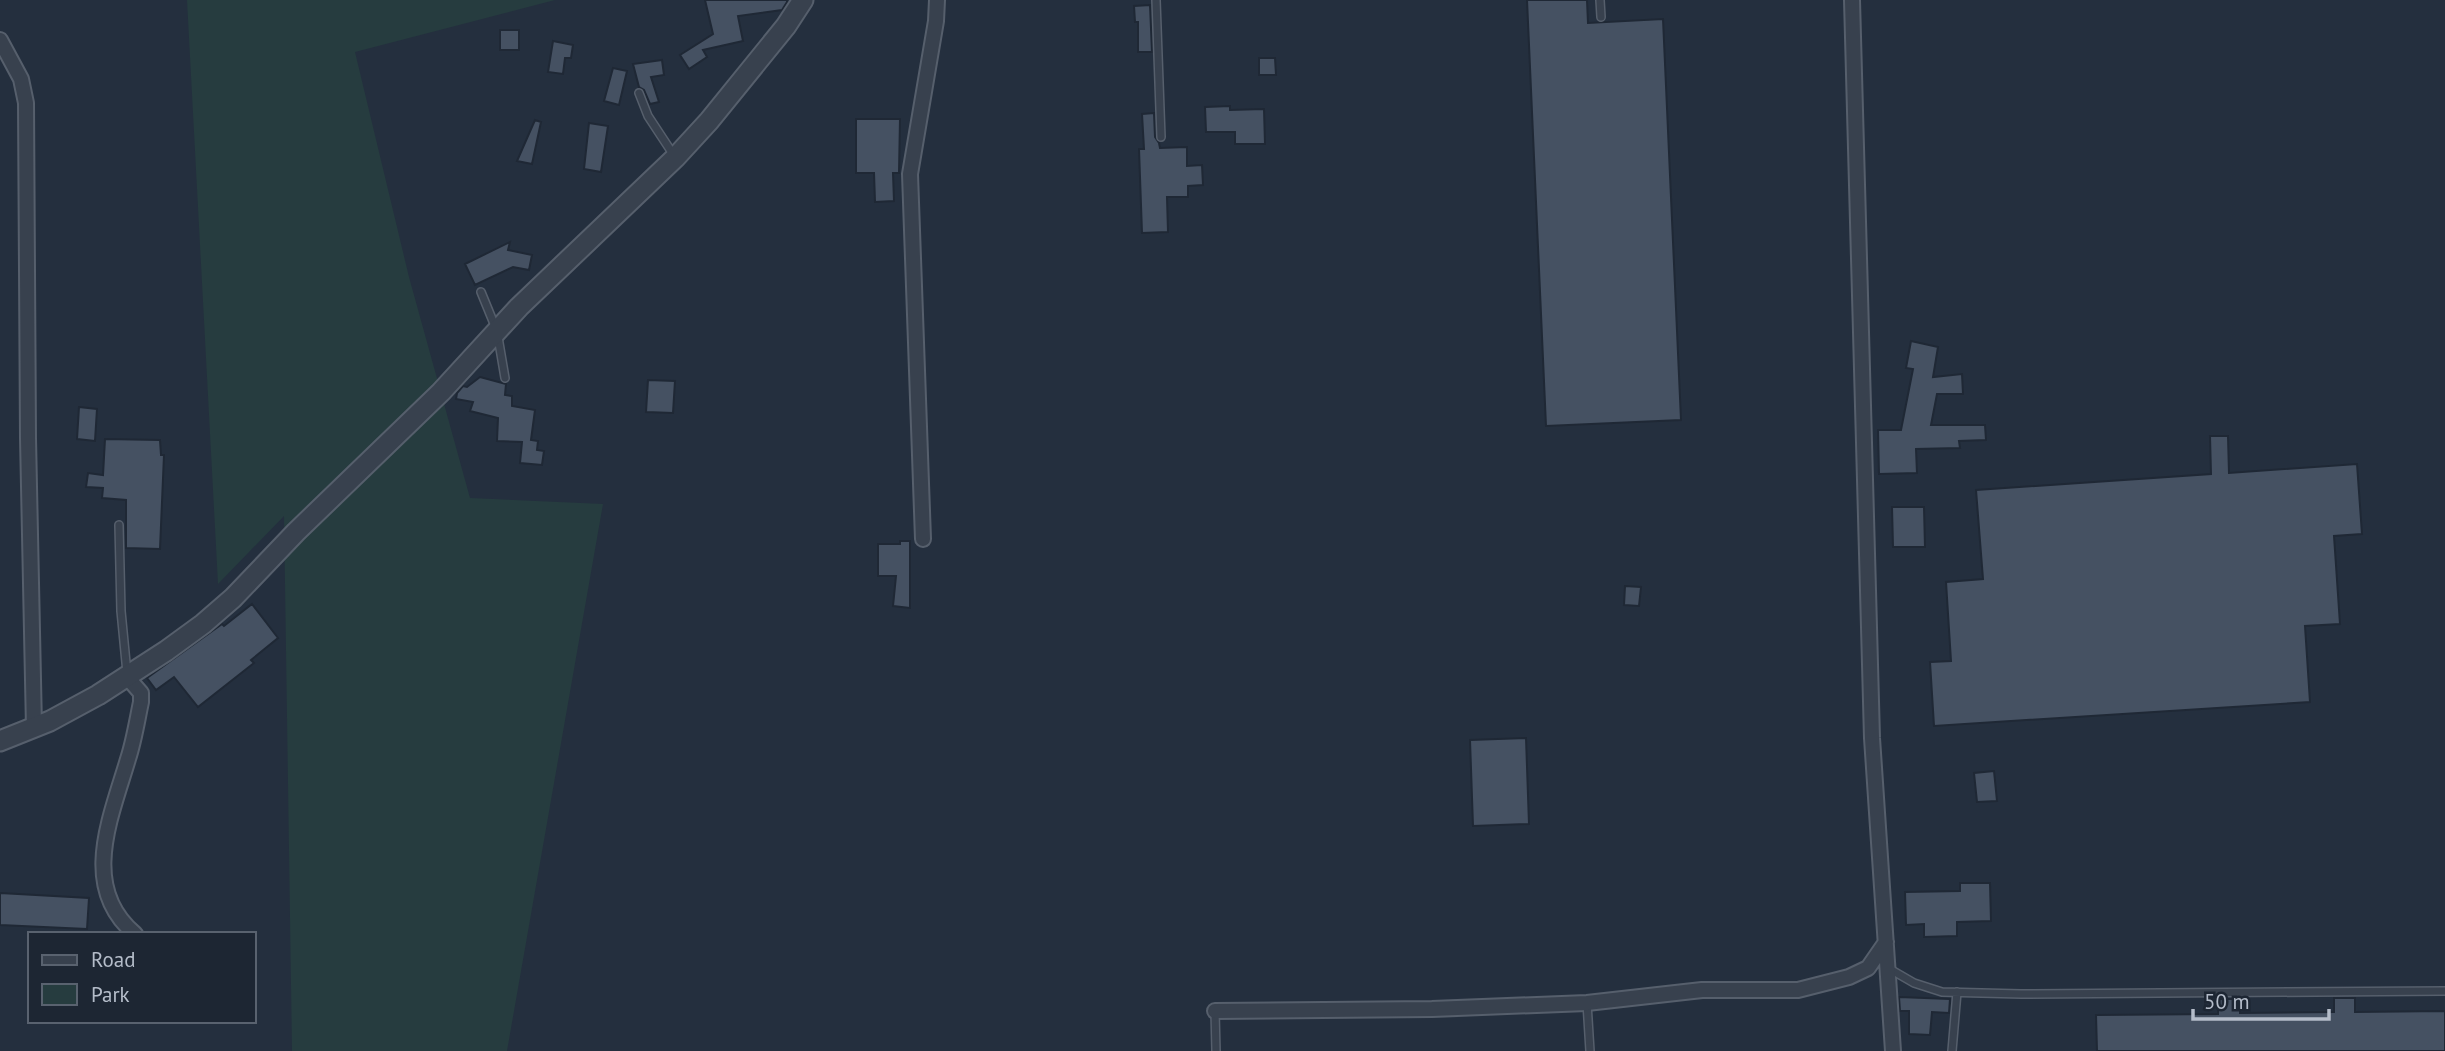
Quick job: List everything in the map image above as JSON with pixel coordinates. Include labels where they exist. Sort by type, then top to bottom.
[{"type":"street","points":[[0,741],[66,712],[127,677],[203,624],[233,598],[296,532],[441,392],[519,307],[675,158],[786,26],[803,0]]},
{"type":"street","points":[[923,539],[910,174],[936,21],[937,0]]},
{"type":"street","points":[[1852,0],[1872,738],[1893,1051]]},
{"type":"street","points":[[0,40],[21,79],[26,103],[28,438],[34,728]]},
{"type":"street","points":[[127,677],[141,693],[141,702],[129,756],[102,849],[104,877],[113,908],[133,932]]},
{"type":"street","points":[[1215,1011],[1432,1009],[1587,1003],[1702,990],[1798,990],[1849,977],[1868,968],[1886,942]]},
{"type":"lane","points":[[1156,0],[1161,137]]},
{"type":"lane","points":[[1600,0],[1601,16]]},
{"type":"lane","points":[[639,93],[648,116],[675,158]]},
{"type":"lane","points":[[481,292],[497,331],[505,378]]},
{"type":"lane","points":[[118,525],[127,677]]},
{"type":"lane","points":[[1888,968],[1914,983],[1942,992],[2035,994],[2445,991]]},
{"type":"lane","points":[[1952,1051],[1956,992]]},
{"type":"lane","points":[[1587,1003],[1590,1051]]},
{"type":"lane","points":[[1215,1011],[1216,1051]]},
{"type":"green space","points":[[187,0],[555,0],[355,52],[409,277],[470,498],[603,504],[507,1051],[292,1051],[284,516],[218,584]]},
{"type":"building","points":[[705,0],[787,2],[782,10],[738,16],[743,41],[703,50],[707,57],[689,69],[680,55],[713,34]]},
{"type":"building","points":[[1527,0],[1587,0],[1588,23],[1663,19],[1681,420],[1546,426]]},
{"type":"building","points":[[1150,5],[1152,52],[1138,52],[1138,22],[1135,22],[1134,6]]},
{"type":"building","points":[[500,30],[519,30],[519,50],[500,50]]},
{"type":"building","points":[[553,41],[573,45],[571,58],[565,58],[563,74],[548,72]]},
{"type":"building","points":[[1259,58],[1275,58],[1276,75],[1259,75]]},
{"type":"building","points":[[662,60],[664,75],[651,77],[659,102],[650,104],[644,90],[639,87],[633,64]]},
{"type":"building","points":[[613,68],[627,71],[619,105],[604,101]]},
{"type":"building","points":[[1230,106],[1230,110],[1264,109],[1265,144],[1235,144],[1235,132],[1206,132],[1205,107]]},
{"type":"building","points":[[1154,113],[1155,137],[1160,148],[1187,147],[1187,166],[1202,165],[1203,185],[1188,186],[1188,197],[1167,197],[1168,232],[1142,233],[1139,149],[1144,149],[1142,114]]},
{"type":"building","points":[[856,119],[900,119],[899,173],[893,173],[894,201],[875,202],[874,173],[856,173]]},
{"type":"building","points":[[535,120],[541,122],[532,164],[517,161]]},
{"type":"building","points":[[589,123],[608,126],[601,172],[584,169]]},
{"type":"building","points":[[510,242],[508,250],[532,255],[529,270],[513,267],[475,285],[465,264]]},
{"type":"building","points":[[1911,341],[1938,347],[1933,377],[1962,374],[1963,394],[1937,394],[1931,425],[1985,425],[1986,440],[1959,441],[1960,448],[1916,449],[1917,473],[1879,474],[1878,430],[1901,430],[1913,369],[1906,368]]},
{"type":"building","points":[[480,377],[506,384],[505,395],[512,396],[512,406],[535,410],[531,440],[538,441],[537,450],[544,451],[542,465],[520,463],[522,442],[497,441],[498,418],[470,411],[473,402],[456,399],[463,386],[467,387]]},
{"type":"building","points":[[648,380],[675,381],[673,413],[646,412]]},
{"type":"building","points":[[79,407],[97,409],[95,441],[77,439]]},
{"type":"building","points":[[2210,436],[2228,436],[2229,473],[2357,464],[2362,534],[2334,536],[2340,624],[2305,626],[2310,702],[1934,726],[1930,662],[1951,661],[1946,582],[1983,579],[1976,490],[2211,474]]},
{"type":"building","points":[[105,439],[160,440],[161,455],[164,455],[160,549],[126,548],[126,500],[102,498],[103,488],[86,487],[88,473],[103,475]]},
{"type":"building","points":[[1892,507],[1924,507],[1925,547],[1893,547]]},
{"type":"building","points":[[900,541],[910,541],[910,608],[893,606],[896,576],[878,576],[878,544],[900,544]]},
{"type":"building","points":[[1625,586],[1641,587],[1639,606],[1624,605]]},
{"type":"building","points":[[252,604],[278,638],[251,660],[254,663],[198,707],[174,677],[156,690],[147,678]]},
{"type":"building","points":[[1526,738],[1529,824],[1473,826],[1470,740]]},
{"type":"building","points":[[1994,771],[1997,801],[1977,802],[1974,773]]},
{"type":"building","points":[[1960,883],[1990,883],[1991,921],[1957,922],[1957,936],[1924,937],[1924,924],[1906,925],[1905,892],[1960,891]]},
{"type":"building","points":[[0,893],[89,898],[87,929],[0,925]]},
{"type":"building","points":[[1899,997],[1950,999],[1949,1013],[1932,1012],[1930,1035],[1909,1034],[1909,1011],[1900,1011]]},
{"type":"building","points":[[2334,998],[2355,998],[2355,1012],[2445,1011],[2445,1051],[2097,1051],[2096,1015],[2218,1014],[2218,999],[2240,999],[2240,1013],[2334,1012]]}]
